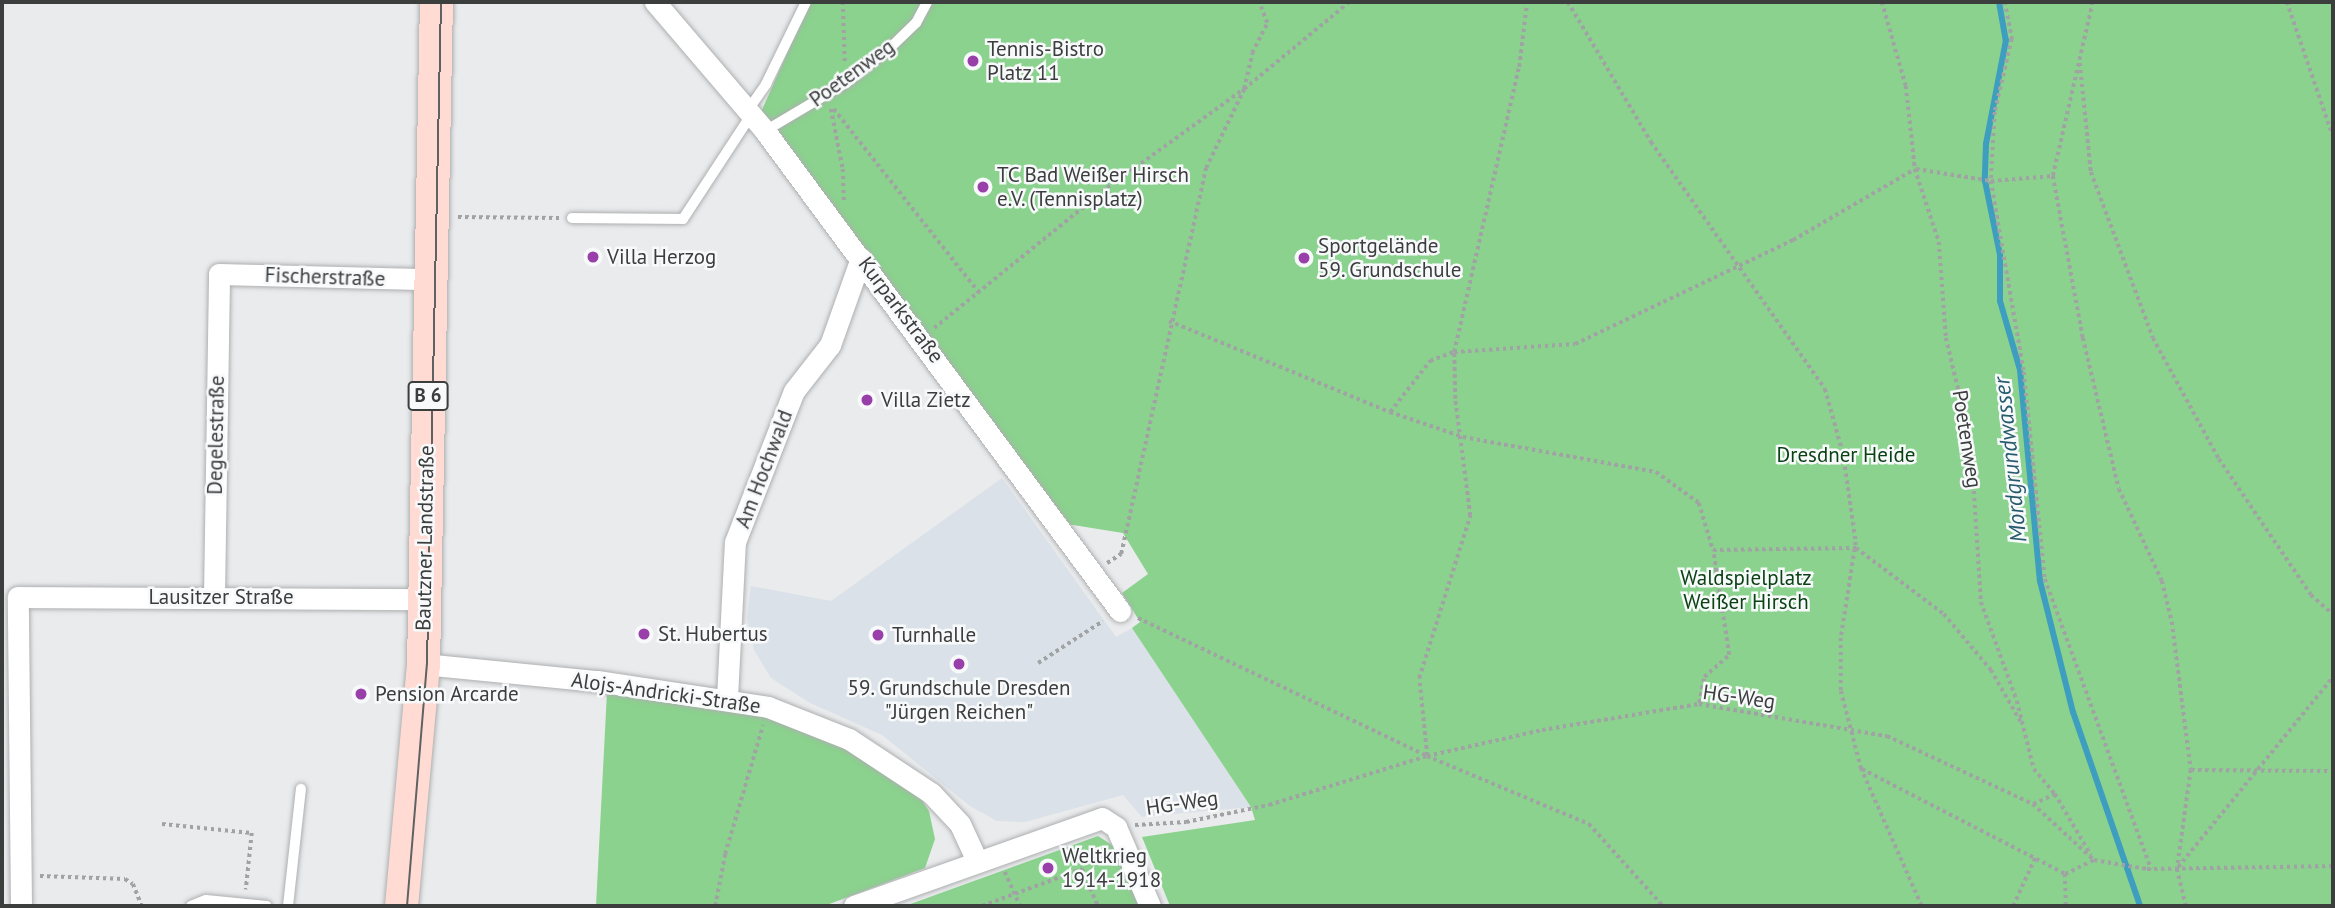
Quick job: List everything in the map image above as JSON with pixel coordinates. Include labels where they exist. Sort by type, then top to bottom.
[{"type":"main road","name":"Bautzner Landstraße","points":[[401,906],[422,664],[436,2]]},
{"type":"street","name":"Kurparkstraße","points":[[655,2],[755,119],[845,236],[1120,611]]},
{"type":"street","name":"Am Hochwald","points":[[727,698],[735,542],[794,391],[830,345],[861,258]]},
{"type":"street","name":"Fischerstraße","points":[[219,274],[430,279]]},
{"type":"street","name":"Degelestraße","points":[[214,596],[219,274]]},
{"type":"street","name":"Lausitzer Straße","points":[[14,866],[18,597],[423,599]]},
{"type":"street","name":"Alojs-Andricki-Straße","points":[[422,664],[727,698],[768,706],[849,739],[931,793],[987,858]]},
{"type":"street","points":[[854,906],[1102,818],[1116,827],[1150,906]]},
{"type":"street","points":[[14,866],[20,906]]},
{"type":"lane","points":[[572,218],[683,219],[755,119],[766,84],[806,2]]},
{"type":"lane","name":"Poetenweg","points":[[755,119],[846,83],[916,23],[927,2]]},
{"type":"lane","points":[[288,906],[301,789]]},
{"type":"lane","points":[[191,906],[206,900],[267,906]]},
{"type":"path","points":[[843,2],[846,83]]},
{"type":"path","points":[[1093,571],[1121,554],[1169,321],[1206,168],[1244,89],[1252,53],[1267,23],[1259,2]]},
{"type":"path","points":[[921,337],[980,294],[1107,188],[1244,89],[1349,2]]},
{"type":"path","points":[[1427,756],[1419,678],[1469,516],[1462,437],[1455,399],[1454,352],[1519,67],[1527,2]]},
{"type":"path","points":[[1568,2],[1651,142],[1825,389],[1843,453],[1856,548],[1841,638],[1841,691],[1861,768],[1922,906]]},
{"type":"path","name":"Poetenweg","points":[[1882,2],[1906,86],[1915,169],[1939,242],[1946,338],[1971,442],[1981,602],[2022,724],[2034,769],[2055,794],[2094,860]]},
{"type":"path","points":[[2005,2],[2012,39],[1995,112],[1991,181],[2024,372],[2045,579],[2149,869]]},
{"type":"path","points":[[2093,2],[2053,176],[2083,338],[2119,489],[2162,581],[2172,622],[2191,770],[2177,869],[2186,906]]},
{"type":"path","points":[[2287,2],[2333,136]]},
{"type":"path","points":[[2079,60],[2091,172],[2153,338],[2219,459],[2311,595],[2333,614]]},
{"type":"path","points":[[845,236],[843,169],[831,105],[980,294]]},
{"type":"path","points":[[1390,412],[1430,360],[1454,352],[1575,344],[1793,240],[1915,169],[1991,181],[2053,176]]},
{"type":"path","points":[[431,217],[572,218]]},
{"type":"path","points":[[1169,321],[1390,412],[1462,437],[1656,472],[1699,503],[1713,550],[1728,654],[1704,677],[1699,704]]},
{"type":"path","points":[[1713,550],[1856,548],[1944,614],[1991,670],[2022,724]]},
{"type":"path","points":[[1120,611],[1427,756],[1589,824],[1663,906]]},
{"type":"path","points":[[1038,663],[1088,630]]},
{"type":"path","points":[[2177,869],[2333,677]]},
{"type":"path","name":"HG-Weg","points":[[1116,827],[1186,822],[1269,804],[1427,756],[1542,730],[1699,704],[1887,736],[2033,804],[2094,860]]},
{"type":"path","points":[[715,906],[725,854],[768,706]]},
{"type":"path","points":[[1861,768],[2065,874]]},
{"type":"path","points":[[2191,770],[2333,771]]},
{"type":"path","points":[[2033,804],[2055,794]]},
{"type":"path","points":[[162,824],[252,832],[245,904]]},
{"type":"path","points":[[987,858],[1020,906]]},
{"type":"path","points":[[2013,906],[2035,858]]},
{"type":"path","points":[[2065,874],[2094,860],[2149,869],[2333,866]]},
{"type":"path","points":[[14,866],[125,879],[133,884],[142,906]]},
{"type":"path","points":[[982,906],[1082,869],[1098,906]]},
{"type":"path","points":[[2065,874],[2066,906]]},
{"type":"shaded area","name":"59. Grundschule Dresden \"Jürgen Reichen\"","points":[[1002,478],[1116,637],[1132,628],[1251,807],[1142,817],[1123,795],[1025,822],[997,821],[970,806],[882,735],[810,703],[771,678],[754,650],[747,618],[751,586],[831,601]]},
{"type":"green space","name":"Dresdner Heide","points":[[810,2],[2333,2],[2333,906],[1170,906],[1142,837],[1255,820],[1251,807],[1132,628],[1140,622],[1122,593],[1148,574],[1123,533],[1067,524],[761,112]]},
{"type":"green space","points":[[607,692],[766,716],[845,748],[921,799],[929,811],[935,839],[925,868],[824,906],[596,906]]},
{"type":"green space","points":[[1098,836],[1115,847],[1140,906],[905,906]]},
{"type":"waterway","name":"Mordgrundwasser","points":[[1999,2],[2006,40],[1986,144],[1985,181],[2000,255],[2000,301],[2020,370],[2040,581],[2073,712],[2140,906]]},
{"type":"tram line","points":[[407,906],[427,664],[441,2]]},
{"type":"place","name":"Tennis-Bistro Platz 11","points":[[973,61]]},
{"type":"place","name":"TC Bad Weißer Hirsch e.V. (Tennisplatz)","points":[[983,187]]},
{"type":"place","name":"Villa Herzog","points":[[593,257]]},
{"type":"place","name":"Sportgelände 59. Grundschule","points":[[1304,258]]},
{"type":"place","name":"Villa Zietz","points":[[867,400]]},
{"type":"place","name":"St. Hubertus","points":[[644,634]]},
{"type":"place","name":"Turnhalle","points":[[878,635]]},
{"type":"place","name":"59. Grundschule Dresden \"Jürgen Reichen\"","points":[[959,664]]},
{"type":"place","name":"Pension Arcarde","points":[[361,694]]},
{"type":"place","name":"Weltkrieg 1914-1918","points":[[1048,868]]},
{"type":"park label","name":"Waldspielplatz Weißer Hirsch","points":[[1746,590]]}]
